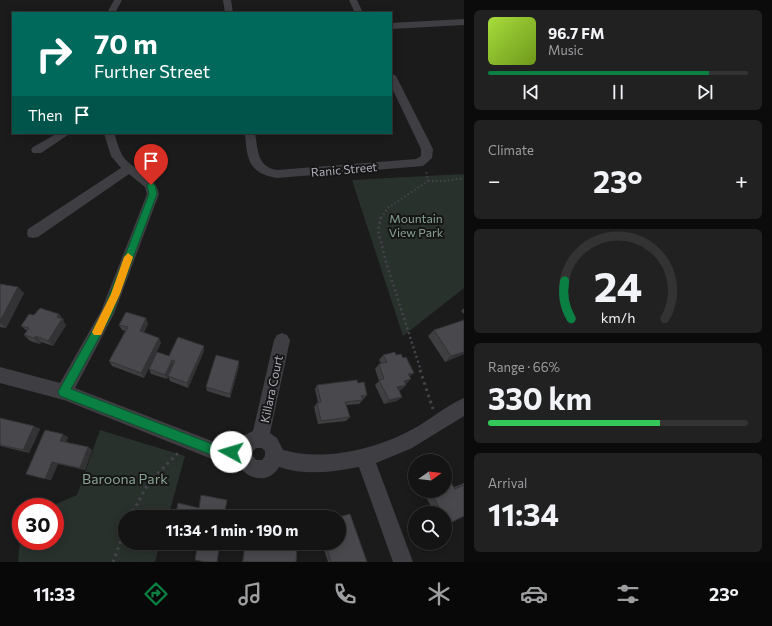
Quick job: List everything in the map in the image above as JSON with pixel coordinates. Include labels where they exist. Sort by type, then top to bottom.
[{"type":"street","points":[[112,12],[118,0]]},
{"type":"street","points":[[227,0],[229,12]]},
{"type":"street","points":[[353,0],[359,12]]},
{"type":"street","points":[[392,26],[464,22]]},
{"type":"street","points":[[392,78],[427,149],[422,160]]},
{"type":"street","points":[[37,150],[64,134]]},
{"type":"street","points":[[64,392],[107,314],[153,194],[151,185],[116,156],[109,134]]},
{"type":"street","name":"Ranic Street","points":[[250,134],[254,157],[261,171],[277,174],[422,160]]},
{"type":"street","points":[[33,233],[129,168]]},
{"type":"street","name":"Killara Court","points":[[260,438],[282,340]]},
{"type":"street","points":[[0,375],[64,392],[217,452],[245,452]]},
{"type":"street","points":[[274,456],[304,465],[365,458],[391,450],[438,424],[464,406]]},
{"type":"street","points":[[260,438],[271,444],[274,456],[270,466],[260,471],[250,467],[247,463],[245,452],[250,441],[260,438]]},
{"type":"street","points":[[365,458],[403,562]]},
{"type":"path","points":[[422,160],[428,181]]},
{"type":"path","points":[[438,424],[386,262],[378,230],[381,217],[388,208],[428,181],[445,181],[464,178]]},
{"type":"path","points":[[134,510],[149,482],[178,453],[185,440]]},
{"type":"path","points":[[113,562],[118,549]]},
{"type":"green space","name":"Mountain View Park","points":[[464,174],[464,288],[403,336],[352,180]]},
{"type":"green space","name":"Baroona Park","points":[[100,430],[185,456],[170,510],[118,510],[118,550],[158,550],[155,562],[18,562],[19,550],[64,550],[64,501],[77,495]]},
{"type":"building","points":[[0,284],[18,287],[0,321]]},
{"type":"building","points":[[40,308],[59,314],[57,317],[62,319],[48,341],[36,336],[34,338],[24,335],[29,328],[21,326],[29,314],[34,315]]},
{"type":"building","points":[[126,312],[146,318],[140,331],[159,338],[141,373],[109,361],[128,327],[119,325]]},
{"type":"building","points":[[464,320],[464,352],[451,356],[434,330]]},
{"type":"building","points":[[178,337],[204,346],[187,383],[168,376],[175,361],[172,360],[165,375],[149,369],[157,352],[169,356]]},
{"type":"building","points":[[395,352],[396,355],[401,354],[403,358],[406,357],[414,373],[408,374],[411,379],[404,381],[406,385],[397,387],[402,397],[389,400],[379,380],[384,379],[379,364],[387,362],[383,355]]},
{"type":"building","points":[[216,355],[239,361],[230,394],[206,387]]},
{"type":"building","points":[[357,380],[358,383],[364,382],[367,395],[361,396],[363,400],[345,402],[350,417],[321,421],[317,403],[321,402],[317,385]]},
{"type":"building","points":[[0,418],[34,426],[23,450],[0,445]]},
{"type":"building","points":[[45,430],[63,434],[60,441],[88,447],[80,468],[52,462],[45,479],[26,474]]},
{"type":"building","points":[[452,484],[455,489],[464,485],[464,516],[452,522],[452,506],[438,506],[434,498],[452,498]]},
{"type":"building","points":[[201,495],[227,500],[225,510],[176,510],[178,503],[199,508]]},
{"type":"building","points":[[350,514],[367,562],[331,562],[327,550],[346,550],[346,515]]},
{"type":"building","points":[[197,550],[219,550],[217,562],[195,560]]},
{"type":"building","points":[[244,550],[297,550],[296,562],[243,562]]},
{"type":"slow traffic","points":[[97,332],[116,294],[128,257]]},
{"type":"route","points":[[151,185],[153,194],[122,273],[116,294],[107,314],[64,392],[217,452],[231,452]]}]
